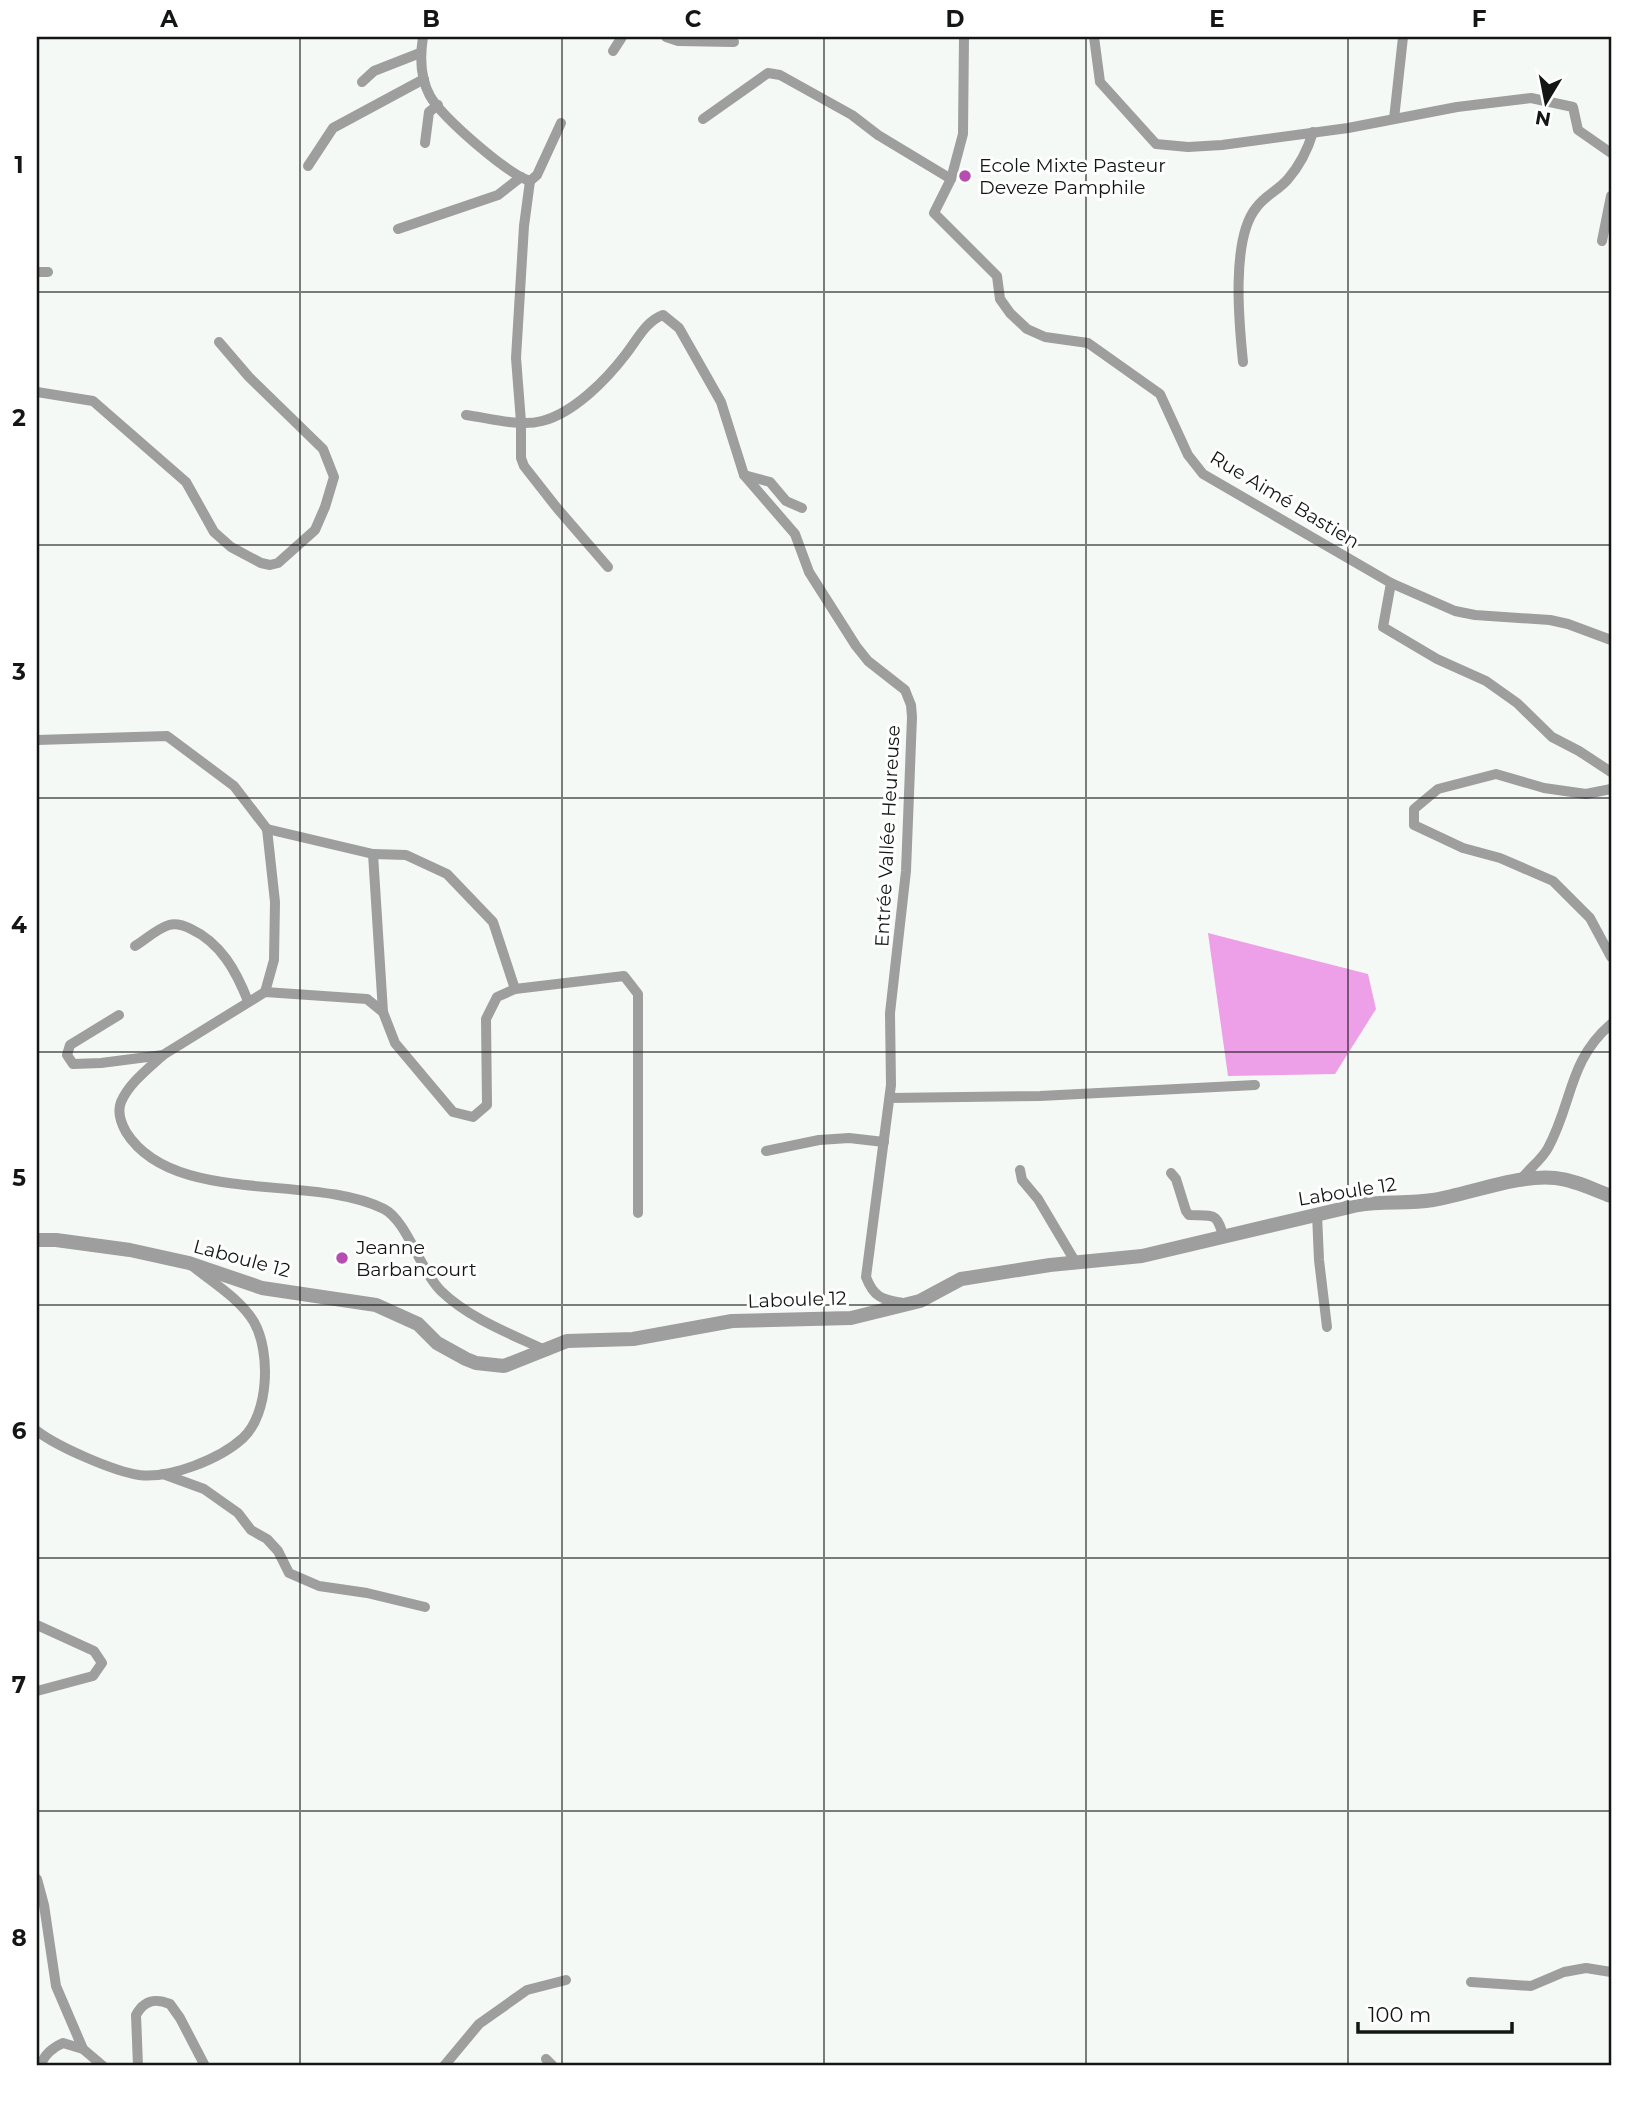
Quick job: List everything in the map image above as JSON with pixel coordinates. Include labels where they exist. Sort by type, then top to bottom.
[{"type":"street","points":[[423,37],[421,53],[424,79],[430,95],[438,106],[483,148],[525,179]]},
{"type":"street","points":[[613,51],[622,37]]},
{"type":"street","points":[[666,37],[678,41],[734,42]]},
{"type":"street","name":"Rue Aimé Bastien","points":[[964,37],[962,134],[951,179],[934,213],[997,276],[1000,299],[1010,313],[1027,329],[1045,337],[1088,343],[1160,394],[1188,455],[1203,474],[1391,583]]},
{"type":"street","points":[[1094,37],[1100,82],[1156,144],[1188,147],[1222,145],[1457,107],[1531,98],[1573,107],[1578,130],[1611,153]]},
{"type":"street","points":[[1394,119],[1403,37]]},
{"type":"street","points":[[362,82],[374,71],[421,53]]},
{"type":"street","points":[[703,119],[768,73],[780,75],[852,115],[878,135],[951,179]]},
{"type":"street","points":[[308,166],[333,128],[424,79]]},
{"type":"street","points":[[425,142],[429,112],[438,106]]},
{"type":"street","points":[[398,229],[498,195],[537,175],[561,123]]},
{"type":"street","points":[[1243,362],[1238,293],[1244,235],[1250,216],[1258,204],[1288,180],[1308,151],[1313,132]]},
{"type":"street","points":[[525,179],[516,358],[521,458],[524,466],[557,508],[608,567]]},
{"type":"street","points":[[1602,241],[1611,196]]},
{"type":"street","name":"Entrée Vallée Heureuse","points":[[521,422],[542,421],[573,405],[611,374],[645,329],[655,318],[663,315],[679,328],[721,402],[744,475],[795,534],[809,572],[856,646],[869,662],[905,690],[911,705],[906,871],[890,1013],[890,1098],[866,1277],[871,1290],[882,1299],[906,1304]]},
{"type":"street","points":[[37,392],[93,401],[186,482],[214,532],[231,547],[261,563],[278,563],[315,530],[334,477],[323,449],[249,377],[219,342]]},
{"type":"street","points":[[466,415],[521,422]]},
{"type":"street","points":[[744,475],[770,482],[786,501],[802,508]]},
{"type":"street","points":[[1611,640],[1550,620],[1455,611],[1391,583],[1383,627],[1437,659],[1486,681],[1517,703],[1552,737],[1611,772]]},
{"type":"street","points":[[37,740],[167,736],[234,786],[267,829],[275,902],[274,960],[265,992]]},
{"type":"street","points":[[1611,789],[1586,794],[1544,788],[1496,774],[1438,789],[1414,809],[1414,825],[1463,848],[1500,858],[1553,881],[1591,918],[1611,957]]},
{"type":"street","points":[[267,829],[373,854],[406,855],[447,874],[493,922],[515,989]]},
{"type":"street","points":[[373,854],[383,1012],[395,1043],[453,1112],[473,1117],[487,1105],[486,1018],[497,997],[515,989],[624,976],[638,994],[638,1213]]},
{"type":"street","points":[[135,946],[170,925],[184,926],[201,934],[217,946],[239,979],[248,1001]]},
{"type":"street","points":[[383,1012],[367,999],[265,992],[163,1055],[131,1086],[120,1107],[122,1124],[130,1138],[144,1151],[173,1168],[210,1181],[232,1185],[297,1188],[382,1208],[400,1222],[418,1257],[441,1290],[483,1321],[547,1351]]},
{"type":"street","points":[[119,1015],[71,1045],[68,1055],[73,1064],[163,1055]]},
{"type":"street","points":[[1520,1181],[1543,1156],[1556,1131],[1575,1071],[1590,1045],[1611,1024]]},
{"type":"street","points":[[890,1098],[1040,1096],[1255,1085]]},
{"type":"street","points":[[766,1151],[819,1140],[884,1142]]},
{"type":"street","points":[[1543,1156],[1553,1177]]},
{"type":"street","points":[[1020,1170],[1023,1180],[1038,1199],[1076,1263]]},
{"type":"street","points":[[1171,1173],[1176,1179],[1186,1212],[1189,1215],[1213,1216],[1218,1220],[1224,1238]]},
{"type":"street","name":"Laboule 12","points":[[37,1240],[130,1250],[189,1263],[262,1287],[376,1305],[418,1324],[437,1343],[476,1363],[505,1366],[567,1341],[633,1339],[732,1321],[851,1318],[920,1301],[961,1279],[1142,1256],[1379,1202],[1431,1200],[1520,1181],[1553,1177],[1574,1181],[1611,1196]]},
{"type":"street","points":[[1317,1214],[1326,1327]]},
{"type":"street","points":[[37,1430],[48,1440],[139,1475],[163,1474],[195,1465],[244,1437],[256,1419],[265,1385],[264,1350],[254,1322],[231,1296],[189,1263]]},
{"type":"street","points":[[163,1474],[204,1489],[238,1513],[251,1530],[267,1539],[278,1551],[289,1573],[319,1586],[366,1593],[425,1607]]},
{"type":"street","points":[[37,1625],[94,1651],[102,1664],[93,1676],[37,1691]]},
{"type":"street","points":[[37,1879],[44,1905],[56,1986],[83,2049]]},
{"type":"street","points":[[1471,1982],[1531,1986],[1564,1972],[1586,1968],[1611,1972]]},
{"type":"street","points":[[444,2066],[478,2024],[527,1990],[566,1980]]},
{"type":"street","points":[[138,2066],[136,2015],[148,2001],[155,2000],[170,2004],[205,2066]]},
{"type":"street","points":[[40,2066],[44,2057],[63,2043],[83,2049],[103,2066]]},
{"type":"shaded area","points":[[1208,933],[1368,974],[1376,1009],[1335,1074],[1228,1076]]},
{"type":"place","name":"Ecole Mixte Pasteur Deveze Pamphile","points":[[965,176]]},
{"type":"place","name":"Jeanne Barbancourt","points":[[342,1258]]}]
